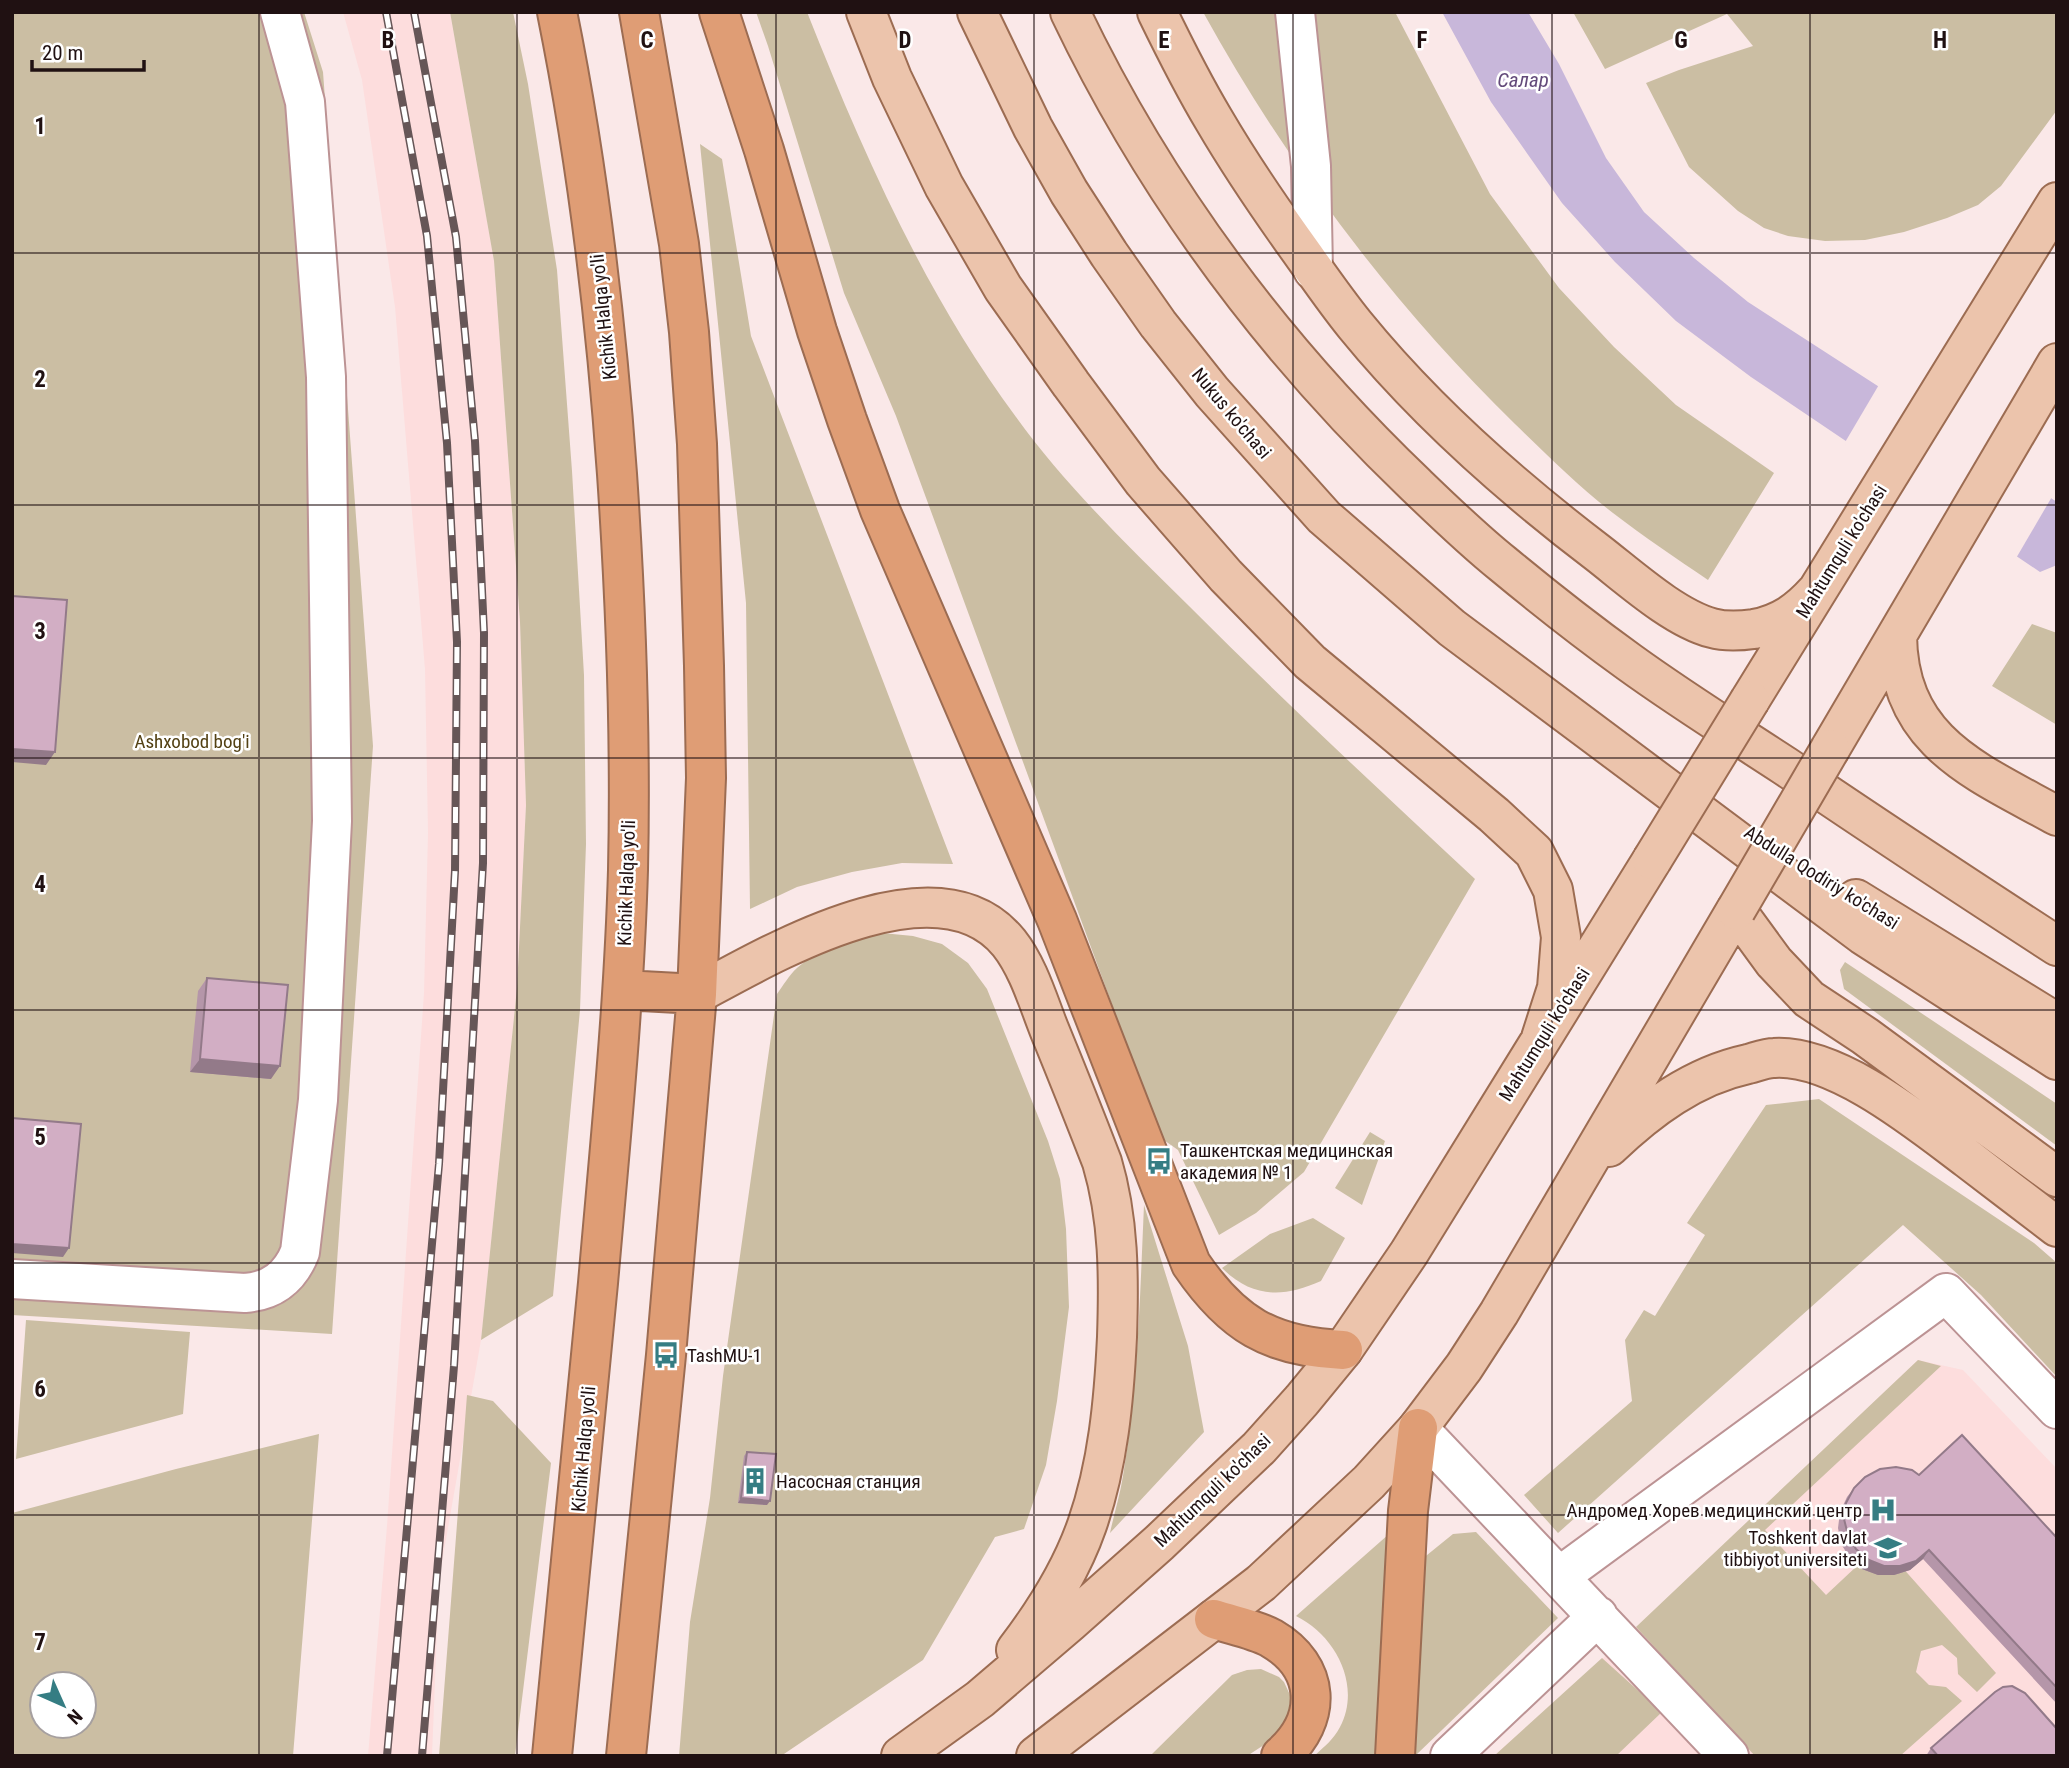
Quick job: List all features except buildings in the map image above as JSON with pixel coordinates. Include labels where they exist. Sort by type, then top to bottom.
[{"type":"highway","name":"Kichik Halqa yo'li","points":[[552,1756],[583,1457],[623,990],[629,791],[622,540],[612,411],[584,155],[557,12]]},
{"type":"highway","points":[[626,1756],[666,1355],[697,994],[706,778],[697,443],[689,332],[680,244],[639,12]]},
{"type":"highway","points":[[719,12],[764,149],[817,331],[880,510],[1057,920],[1191,1264],[1218,1300],[1254,1328],[1274,1339],[1297,1346],[1343,1350]]},
{"type":"highway","points":[[623,990],[697,994]]},
{"type":"highway","points":[[1395,1756],[1408,1511],[1418,1428]]},
{"type":"highway","points":[[1214,1619],[1269,1637],[1292,1654],[1304,1671],[1311,1696],[1307,1722],[1302,1734],[1281,1756]]},
{"type":"main road","points":[[866,12],[892,78],[944,186],[1003,288],[1070,384],[1143,481],[1226,576],[1310,662],[1494,815],[1534,852],[1553,890],[1561,937],[1557,988],[1541,1038]]},
{"type":"main road","name":"Nukus ko'chasi","points":[[977,12],[1033,128],[1069,192],[1144,304],[1212,392],[1324,517],[1452,628],[1588,728]]},
{"type":"main road","points":[[1070,12],[1123,114],[1173,196],[1220,264],[1324,391],[1380,451],[1501,563],[1629,662],[2057,946]]},
{"type":"main road","points":[[1157,12],[1214,121],[1273,212],[1354,325],[1439,418],[1549,515],[1681,614],[1712,628],[1744,631],[1764,627],[1801,609],[1816,592]]},
{"type":"main road","name":"Mahtumquli ko'chasi","points":[[901,1756],[980,1699],[1159,1543],[1259,1448],[1343,1350],[1409,1254],[2057,202]]},
{"type":"main road","points":[[1036,1756],[1262,1583],[1369,1482],[1418,1428],[1464,1367],[1499,1313],[2057,363]]},
{"type":"main road","points":[[1897,635],[1897,656],[1905,688],[1912,705],[1932,736],[1978,773],[2057,816]]},
{"type":"main road","points":[[1588,728],[1863,935],[2057,1060]]},
{"type":"main road","name":"Abdulla Qodiriy ko'chasi","points":[[1588,728],[1878,913],[2057,1023]]},
{"type":"main road","points":[[697,994],[768,956],[827,930],[885,912],[918,909],[949,910],[981,920],[1007,941],[1031,983],[1108,1183],[1118,1268],[1116,1359],[1105,1456],[1087,1525],[1061,1583],[1031,1630],[980,1699]]},
{"type":"main road","points":[[1736,910],[1774,962],[1810,999],[2057,1177]]},
{"type":"main road","points":[[1580,1175],[1634,1123],[1681,1089],[1728,1068],[1774,1058],[1786,1059],[1816,1065],[1853,1080],[1917,1121],[2057,1227]]},
{"type":"lane","points":[[12,1279],[260,1292],[280,1281],[295,1263],[300,1252],[318,1100],[331,821],[326,377],[304,102],[280,12]]},
{"type":"lane","points":[[1295,12],[1311,166],[1313,270]]},
{"type":"lane","points":[[1560,1576],[1946,1293],[2057,1409]]},
{"type":"lane","points":[[1418,1428],[1729,1756]]},
{"type":"lane","points":[[1450,1756],[1598,1616]]},
{"type":"shaded area","points":[[343,12],[450,12],[494,261],[520,622],[526,805],[517,988],[481,1340],[439,1579],[432,1756],[368,1756],[387,1526],[424,993],[428,833],[425,669],[395,307],[362,80]]},
{"type":"shaded area","name":"Toshkent davlat tibbiyot universiteti","points":[[1918,1360],[1963,1370],[2057,1469],[2057,1756],[1494,1756],[1622,1641]]},
{"type":"green space","name":"Ashxobod bog'i","points":[[12,12],[304,12],[323,72],[373,746],[332,1334],[12,1315]]},
{"type":"green space","points":[[450,12],[513,12],[528,84],[557,270],[584,675],[586,844],[580,1010],[553,1296],[481,1340],[517,988],[526,805],[520,622],[494,261]]},
{"type":"green space","points":[[756,12],[807,12],[874,170],[925,272],[983,370],[1035,442],[1121,538],[1224,641],[1475,879],[1304,1172],[1256,1213],[1219,1235],[1178,1150],[1161,1138],[896,416],[844,293]]},
{"type":"green space","points":[[1203,12],[1395,12],[1490,194],[1559,288],[1614,347],[1676,405],[1774,473],[1708,580],[1625,522],[1575,481],[1469,378],[1426,330],[1344,230],[1306,177],[1235,68]]},
{"type":"green space","points":[[1573,12],[2057,12],[2057,110],[2001,186],[1978,205],[1904,232],[1865,240],[1825,241],[1788,236],[1764,228],[1738,211],[1689,167],[1646,83],[1753,46],[1727,14],[1605,69]]},
{"type":"green space","points":[[700,144],[722,159],[751,336],[953,864],[902,863],[852,872],[797,887],[750,909],[746,603]]},
{"type":"green space","points":[[2032,624],[2057,633],[2057,725],[1992,686]]},
{"type":"green space","points":[[882,933],[913,936],[942,944],[968,963],[987,989],[1048,1141],[1060,1179],[1066,1229],[1069,1307],[1046,1465],[1024,1529],[995,1537],[923,1660],[781,1756],[679,1756],[690,1622],[710,1498],[723,1376],[777,994],[794,971],[816,955],[848,942]]},
{"type":"green space","points":[[1845,962],[2057,1104],[2057,1146],[1844,989],[1840,970]]},
{"type":"green space","points":[[1819,1099],[2034,1243],[2057,1263],[2057,1377],[1981,1295],[1903,1225],[1558,1533],[1524,1495],[1632,1401],[1625,1340],[1644,1310],[1655,1316],[1705,1235],[1687,1223],[1766,1105]]},
{"type":"green space","points":[[1370,1132],[1385,1141],[1362,1205],[1335,1188]]},
{"type":"green space","points":[[1144,1205],[1188,1346],[1204,1432],[1110,1533],[1122,1483],[1132,1408]]},
{"type":"green space","points":[[1313,1218],[1345,1238],[1321,1281],[1294,1290],[1269,1292],[1245,1285],[1222,1268],[1270,1234]]},
{"type":"green space","points":[[26,1320],[190,1332],[183,1414],[16,1459]]},
{"type":"green space","points":[[1918,1360],[1941,1366],[1765,1530],[1826,1595],[1858,1565],[1901,1566],[1996,1673],[1977,1692],[1958,1674],[1957,1658],[1942,1645],[1921,1651],[1916,1672],[1929,1685],[1946,1687],[1962,1701],[1900,1756],[1755,1756],[1636,1627]]},
{"type":"green space","points":[[467,1395],[493,1401],[551,1463],[515,1756],[439,1756]]},
{"type":"green space","points":[[319,1434],[293,1756],[12,1756],[12,1513]]},
{"type":"green space","points":[[1476,1532],[1558,1618],[1415,1756],[1411,1756],[1411,1568],[1453,1534]]},
{"type":"green space","points":[[1389,1534],[1376,1756],[1314,1756],[1340,1727],[1348,1695],[1346,1678],[1333,1648],[1322,1635],[1296,1616]]},
{"type":"green space","points":[[1602,1658],[1662,1712],[1616,1756],[1494,1756]]},
{"type":"green space","points":[[1261,1669],[1279,1677],[1290,1695],[1292,1708],[1281,1734],[1247,1756],[1150,1756],[1232,1675]]},
{"type":"water","name":"Салар","points":[[1442,12],[1528,12],[1559,64],[1606,158],[1644,212],[1748,302],[2057,502],[2057,565],[2040,572],[1751,377],[1676,321],[1615,262],[1562,203],[1491,102]]},
{"type":"pier","points":[[1880,383],[2053,495],[2015,560],[1844,444]]},
{"type":"railway","points":[[386,12],[427,236],[447,443],[457,642],[455,871],[439,1164],[387,1756]]},
{"type":"railway","points":[[414,12],[456,237],[475,441],[484,633],[483,863],[454,1366],[422,1756]]},
{"type":"place","name":"Ташкентская медицинская академия № 1","points":[[1159,1161]]},
{"type":"place","name":"TashMU-1","points":[[666,1355]]},
{"type":"place","name":"Насосная станция","points":[[755,1481]]},
{"type":"place","name":"Андромед Хорев медицинский центр","points":[[1883,1510]]},
{"type":"place","name":"Toshkent davlat tibbiyot universiteti","points":[[1888,1548]]}]
